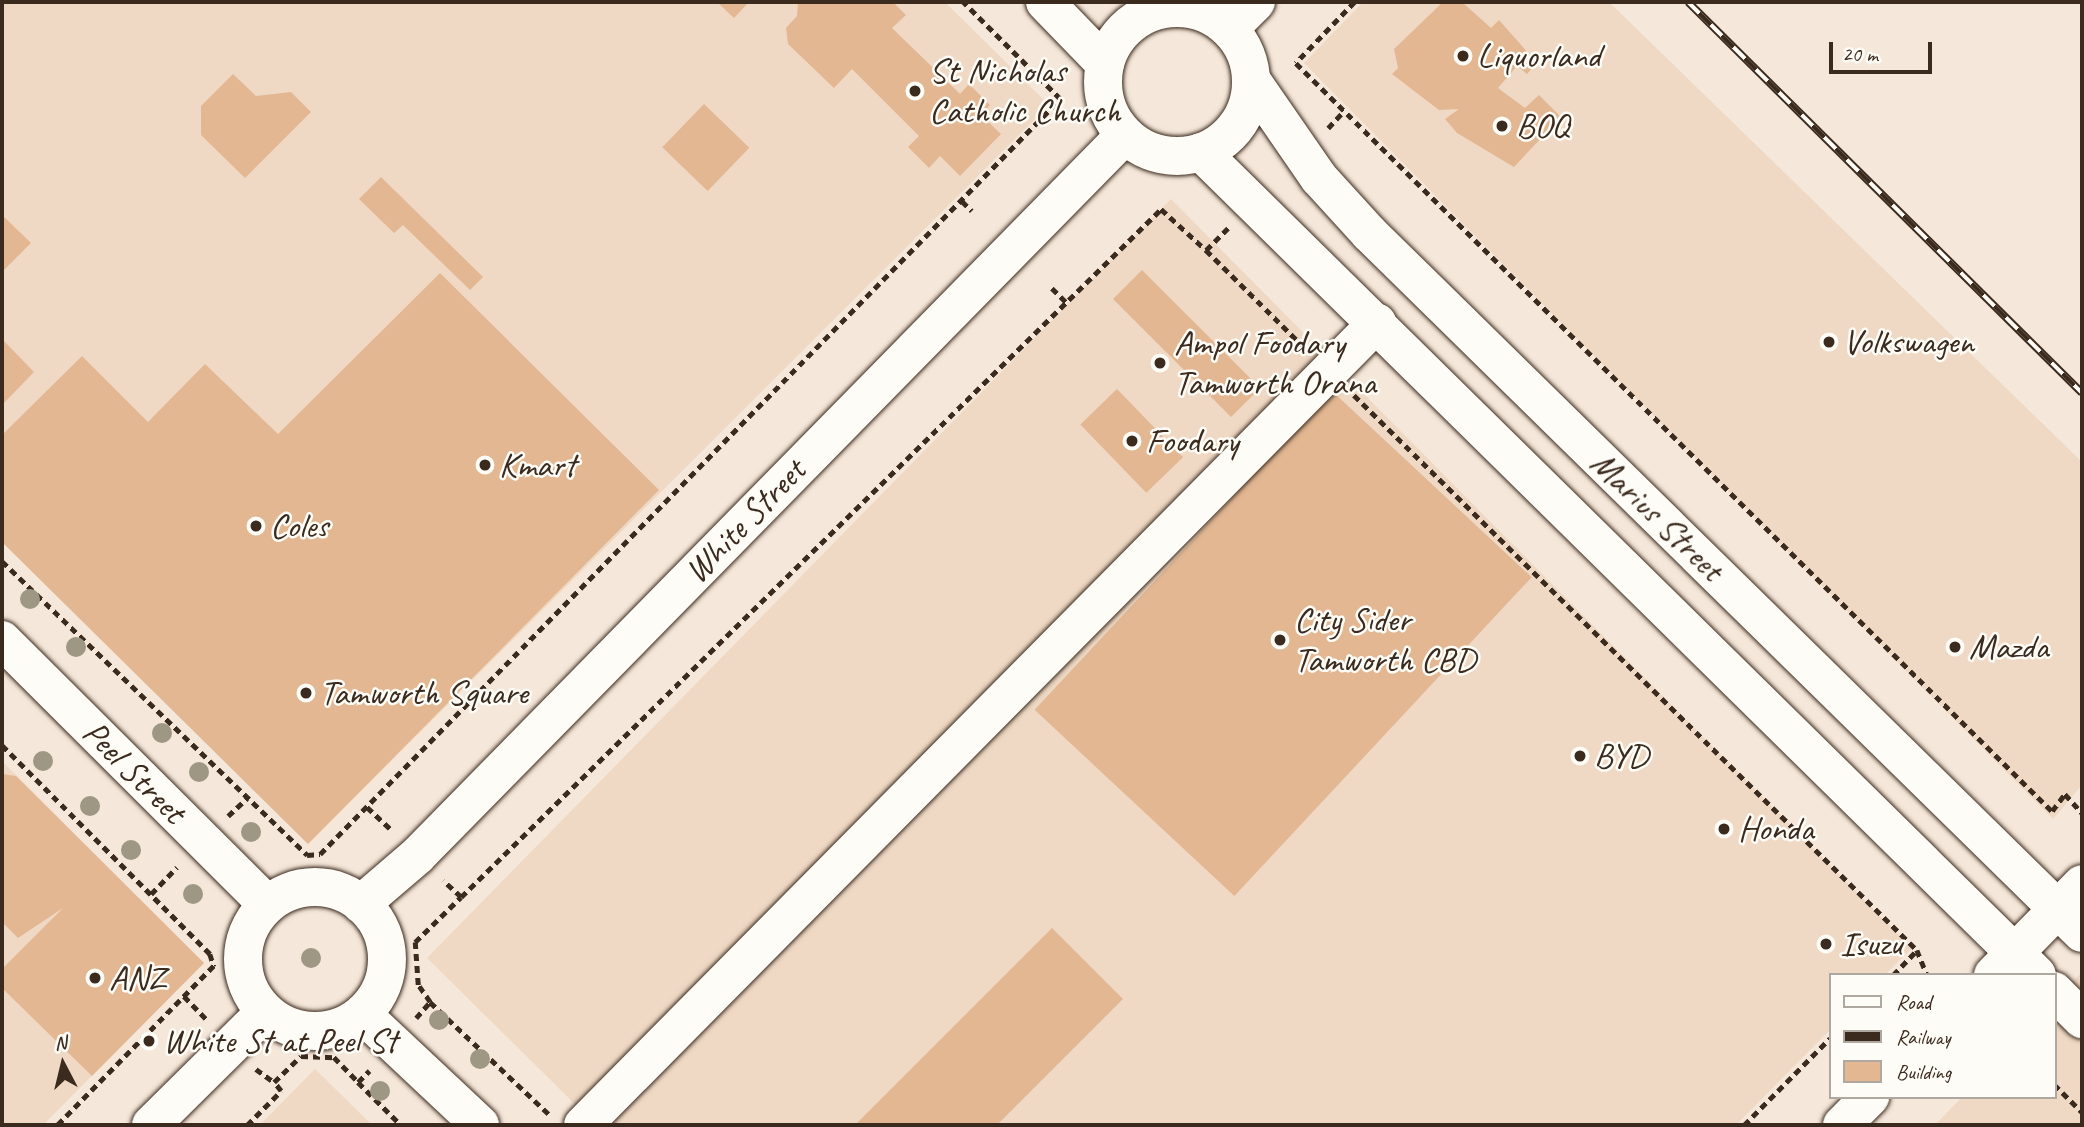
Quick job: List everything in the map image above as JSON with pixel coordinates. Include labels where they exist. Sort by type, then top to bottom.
[{"type":"main road","points":[[1045,2],[1105,64]]},
{"type":"main road","points":[[1229,29],[1256,2]]},
{"type":"main road","points":[[1153,6],[1208,15],[1229,29],[1242,44],[1252,81],[1238,125],[1201,152],[1161,154],[1125,135],[1103,90],[1105,64],[1124,30],[1153,6]]},
{"type":"main road","name":"Marius Street","points":[[1252,81],[1302,154],[1369,233],[2074,909]]},
{"type":"main road","name":"White Street","points":[[361,904],[417,856],[1125,135]]},
{"type":"main road","name":"Marius Street","points":[[1201,152],[1377,323],[2015,967]]},
{"type":"main road","points":[[583,1125],[1377,323]]},
{"type":"main road","name":"Peel Street","points":[[2,640],[266,904]]},
{"type":"main road","points":[[315,888],[361,904],[385,940],[387,968],[362,1014],[317,1031],[264,1013],[244,966],[252,922],[266,904],[315,888]]},
{"type":"main road","points":[[2015,967],[2074,909]]},
{"type":"main road","points":[[2056,993],[2082,1019]]},
{"type":"main road","points":[[151,1125],[264,1013]]},
{"type":"main road","points":[[362,1014],[480,1125]]},
{"type":"main road","points":[[1842,1125],[1868,1099]]},
{"type":"path","points":[[2,561],[307,855],[320,854],[1060,99],[963,2]]},
{"type":"path","points":[[1355,2],[1296,63],[2052,811],[2065,794],[2082,813]]},
{"type":"path","points":[[1302,154],[1344,111]]},
{"type":"path","points":[[962,201],[972,211]]},
{"type":"path","points":[[1206,250],[1253,203]]},
{"type":"path","points":[[560,1125],[430,1002],[418,985],[415,942],[1161,209],[1206,250],[1917,950],[1926,973]]},
{"type":"path","points":[[1052,288],[1066,302]]},
{"type":"path","points":[[2,746],[210,954],[214,966],[58,1125]]},
{"type":"path","points":[[225,820],[247,798]]},
{"type":"path","points":[[367,807],[399,837]]},
{"type":"path","points":[[151,894],[179,865]]},
{"type":"path","points":[[440,878],[461,897]]},
{"type":"path","points":[[1895,973],[1917,950]]},
{"type":"path","points":[[184,996],[208,1021]]},
{"type":"path","points":[[423,1011],[430,1002]]},
{"type":"path","points":[[1744,1125],[1828,1040]]},
{"type":"path","points":[[274,1082],[302,1056],[334,1057],[401,1125]]},
{"type":"path","points":[[358,1082],[375,1065]]},
{"type":"path","points":[[247,1125],[281,1091],[274,1082],[255,1068]]},
{"type":"path","points":[[2056,1086],[2082,1112]]},
{"type":"shaded area","points":[[2,2],[945,2],[1049,105],[308,844],[2,542]]},
{"type":"shaded area","points":[[1363,2],[1609,2],[2082,462],[2082,785],[2053,819],[1304,63]]},
{"type":"shaded area","points":[[1171,199],[1912,948],[1887,973],[1828,973],[1828,1032],[1736,1125],[596,1125],[427,958]]},
{"type":"shaded area","points":[[2,761],[204,963],[43,1125],[2,1125]]},
{"type":"shaded area","points":[[2082,972],[2082,1125],[1935,1125],[1960,1099],[2056,1099],[2056,999]]},
{"type":"shaded area","points":[[315,1069],[372,1125],[260,1125]]},
{"type":"building","points":[[717,2],[749,2],[734,18]]},
{"type":"building","name":"St Nicholas Catholic Church","points":[[798,2],[893,2],[906,15],[892,28],[960,94],[969,84],[990,105],[981,115],[1001,134],[960,176],[940,156],[929,168],[908,147],[919,136],[852,69],[834,88],[788,44],[786,28],[797,16]]},
{"type":"building","name":"Liquorland","points":[[1443,2],[1462,2],[1491,28],[1499,20],[1537,63],[1527,74],[1517,66],[1498,88],[1525,108],[1539,95],[1561,117],[1514,167],[1457,133],[1445,119],[1459,109],[1439,110],[1392,74],[1398,68],[1394,49]]},
{"type":"building","points":[[233,74],[256,96],[291,92],[311,112],[245,178],[201,135],[201,106]]},
{"type":"building","points":[[704,104],[749,148],[708,191],[662,147]]},
{"type":"building","points":[[381,177],[483,277],[470,290],[403,225],[394,233],[359,199]]},
{"type":"building","points":[[2,215],[31,243],[2,272]]},
{"type":"building","points":[[1142,270],[1260,388],[1231,417],[1113,299]]},
{"type":"building","name":"Tamworth Square","points":[[440,273],[659,490],[308,844],[2,542],[2,435],[82,356],[148,422],[205,364],[278,434]]},
{"type":"building","points":[[2,339],[34,372],[2,405]]},
{"type":"building","name":"Foodary","points":[[1117,389],[1183,457],[1146,493],[1080,424]]},
{"type":"building","name":"City Sider Tamworth CBD","points":[[1332,391],[1532,577],[1234,896],[1035,710]]},
{"type":"building","name":"ANZ","points":[[2,774],[16,776],[204,963],[92,1076],[2,988],[2,969],[63,908],[18,938],[2,922]]},
{"type":"building","points":[[1052,928],[1123,999],[997,1125],[855,1125]]},
{"type":"railway","points":[[1688,2],[2082,393]]},
{"type":"place","name":"Liquorland","points":[[1463,56]]},
{"type":"place","name":"St Nicholas Catholic Church","points":[[915,91]]},
{"type":"place","name":"BOQ","points":[[1502,126]]},
{"type":"place","name":"Volkswagen","points":[[1829,342]]},
{"type":"place","name":"Ampol Foodary Tamworth Orana","points":[[1160,363]]},
{"type":"place","name":"Foodary","points":[[1132,441]]},
{"type":"place","name":"Kmart","points":[[485,465]]},
{"type":"place","name":"Coles","points":[[256,526]]},
{"type":"place","name":"City Sider Tamworth CBD","points":[[1280,640]]},
{"type":"place","name":"Mazda","points":[[1955,647]]},
{"type":"place","name":"Tamworth Square","points":[[306,693]]},
{"type":"place","name":"BYD","points":[[1580,756]]},
{"type":"place","name":"Honda","points":[[1724,829]]},
{"type":"place","name":"Isuzu","points":[[1826,944]]},
{"type":"place","name":"ANZ","points":[[95,978]]},
{"type":"place","name":"White St at Peel St","points":[[149,1041]]}]
